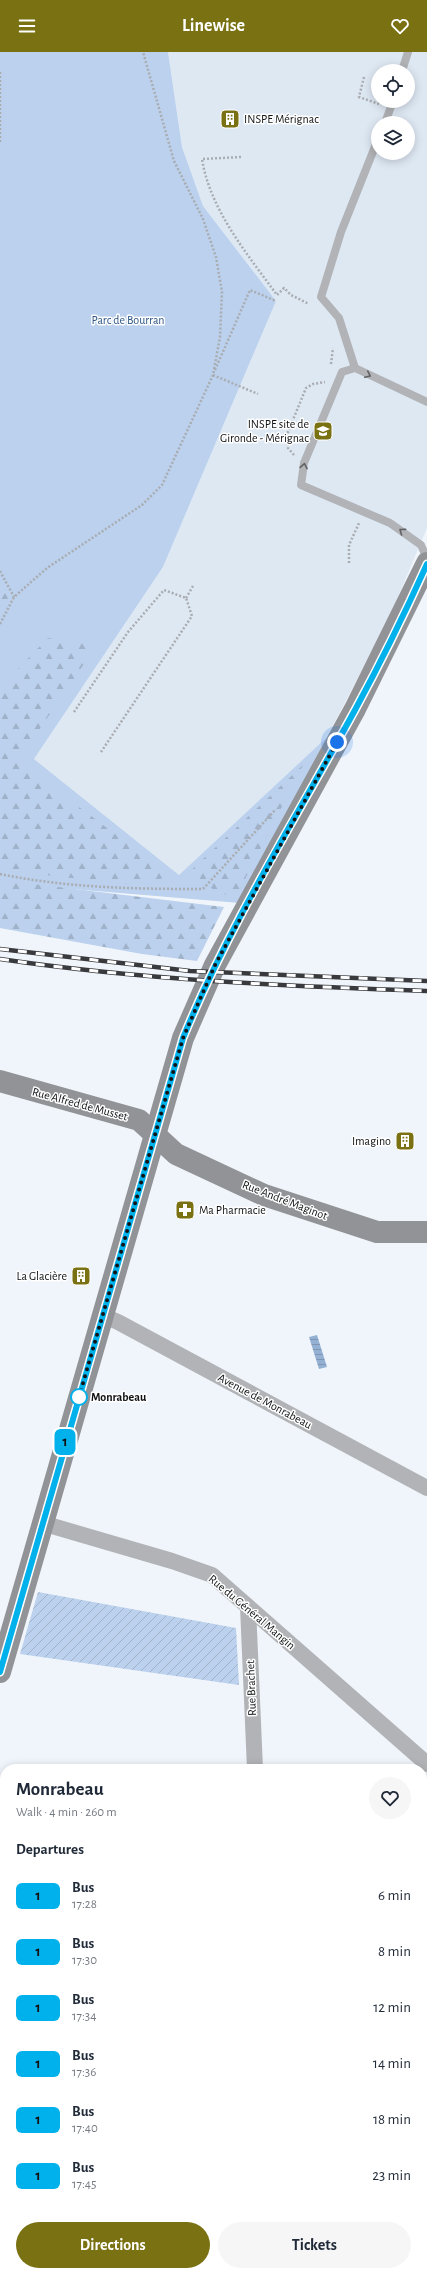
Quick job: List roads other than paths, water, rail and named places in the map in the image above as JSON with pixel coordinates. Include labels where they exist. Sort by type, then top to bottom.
[{"type":"main road","points":[[0,1672],[183,1038],[215,965],[355,710],[398,627],[427,564]]},
{"type":"main road","name":"Rue Alfred de Musset","points":[[0,1081],[139,1120],[155,1134]]},
{"type":"main road","name":"Rue André Maginot","points":[[155,1134],[176,1154],[264,1195],[377,1232],[427,1232]]},
{"type":"street","name":"Avenue de Monrabeau","points":[[102,1315],[118,1322],[427,1488]]},
{"type":"street","name":"Rue du Général Mangin","points":[[42,1523],[172,1561],[212,1575],[427,1764]]},
{"type":"street","name":"Rue Brachet","points":[[248,1607],[255,1764]]},
{"type":"lane","points":[[404,64],[408,52]]},
{"type":"lane","points":[[355,368],[339,318],[321,297],[341,232],[371,157]]},
{"type":"lane","points":[[427,402],[355,368],[342,372],[304,463],[301,485],[390,523],[421,545],[427,559]]},
{"type":"railway","points":[[0,949],[190,971],[427,981]]},
{"type":"railway","points":[[0,959],[107,972],[213,981],[427,991]]},
{"type":"place","name":"INSPE Mérignac","points":[[230,119]]},
{"type":"place","name":"INSPE site de Gironde - Mérignac","points":[[323,431]]},
{"type":"place","name":"Imagino","points":[[405,1141]]},
{"type":"place","name":"Ma Pharmacie","points":[[185,1210]]},
{"type":"place","name":"La Glacière","points":[[81,1276]]},
{"type":"place","name":"Monrabeau","points":[[79,1397]]},
{"type":"park label","name":"Parc de Bourran","points":[[128,320]]}]
